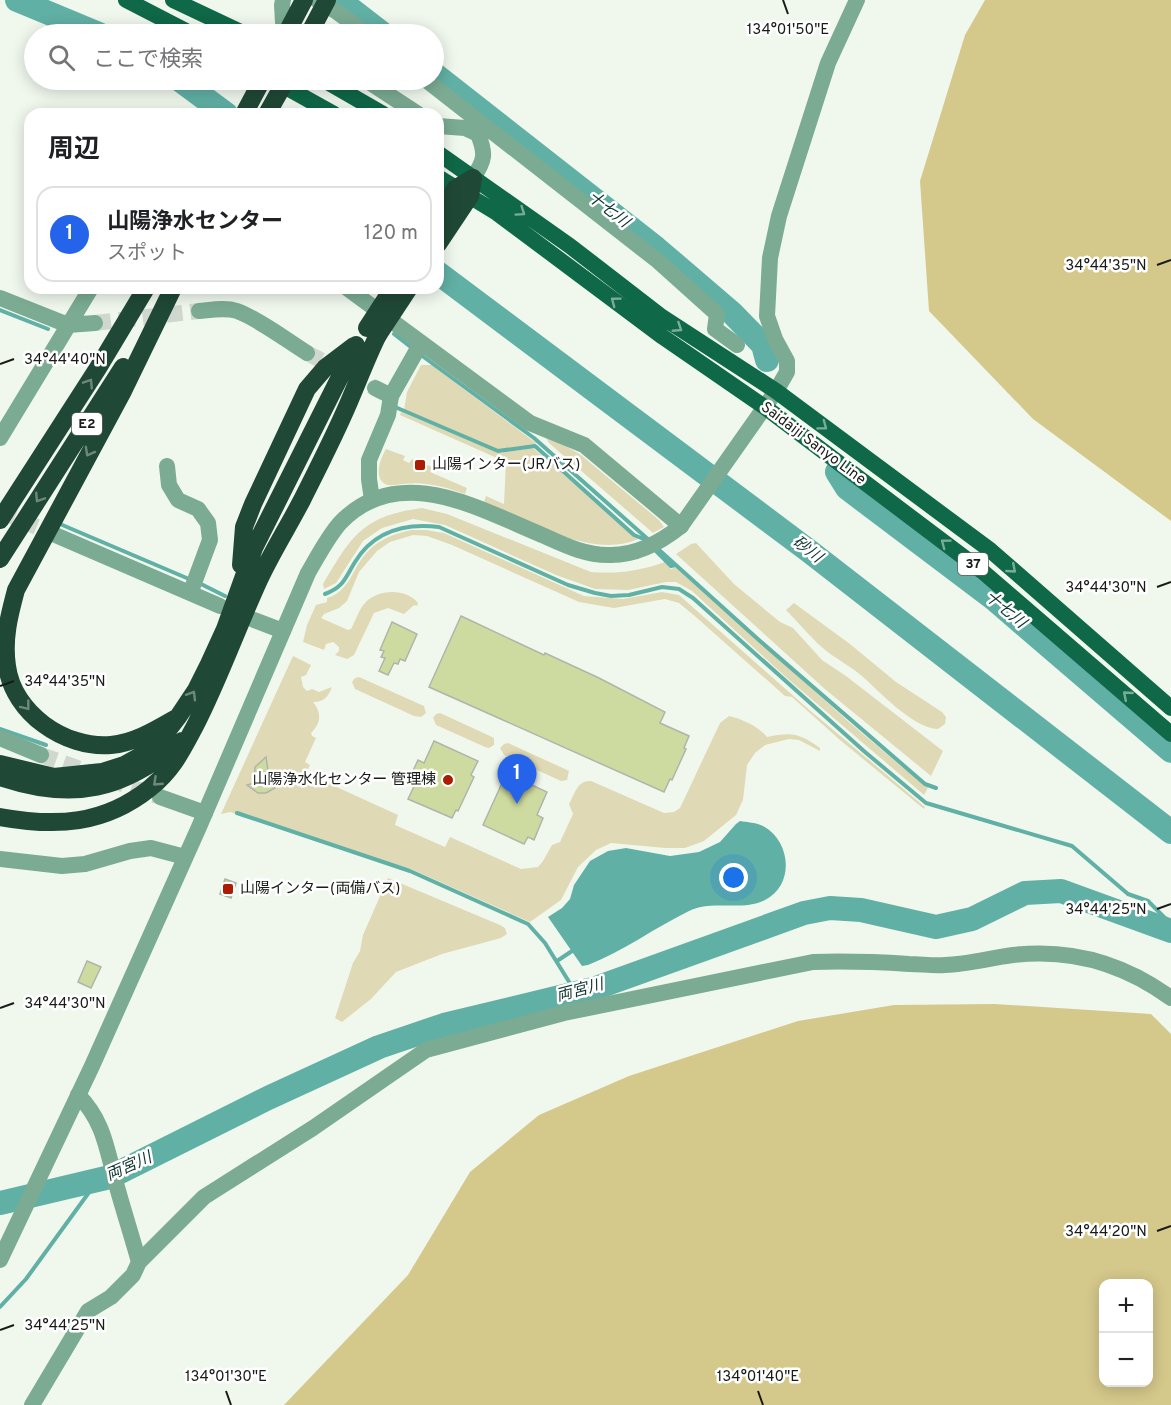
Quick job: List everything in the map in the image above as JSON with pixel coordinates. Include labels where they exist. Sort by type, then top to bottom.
[{"type":"highway","points":[[291,24],[304,0]]},
{"type":"highway","points":[[318,24],[336,4]]},
{"type":"highway","points":[[247,108],[257,90]]},
{"type":"highway","points":[[270,108],[280,90]]},
{"type":"highway","points":[[444,217],[466,188]]},
{"type":"highway","name":"E2","points":[[0,520],[98,368],[142,294]]},
{"type":"highway","name":"E2","points":[[0,559],[116,380],[167,294]]},
{"type":"highway","points":[[168,294],[122,393],[16,590],[6,623],[5,647],[7,669],[14,689],[25,707],[38,721],[70,739],[89,744],[110,745],[148,734],[178,717]]},
{"type":"highway","points":[[0,817],[48,824],[95,817],[135,800],[168,771],[180,757],[210,696],[259,580],[267,549],[390,294]]},
{"type":"highway","points":[[239,588],[242,554],[322,389],[356,345],[373,331],[404,294]]},
{"type":"highway","points":[[0,764],[54,777],[102,772],[124,765],[142,755],[161,739],[196,690],[209,664],[225,629],[254,548],[356,345]]},
{"type":"highway","points":[[0,777],[57,789],[101,786],[142,771],[190,734]]},
{"type":"main road","points":[[126,0],[173,24]]},
{"type":"main road","points":[[173,0],[224,24]]},
{"type":"main road","points":[[291,90],[323,108]]},
{"type":"main road","points":[[341,90],[373,108]]},
{"type":"main road","name":"Saidaiji Sanyo Line","points":[[444,160],[466,188],[497,213],[663,337],[766,408],[982,571],[1171,734]]},
{"type":"main road","name":"Saidaiji Sanyo Line","points":[[444,179],[466,188],[570,246],[662,317],[776,392],[990,550],[1171,708]]},
{"type":"street","points":[[284,0],[283,22],[286,24]]},
{"type":"street","points":[[317,0],[336,4],[356,24]]},
{"type":"street","points":[[0,1260],[78,1095],[205,813],[308,573],[330,536],[347,516],[372,500],[392,494],[426,492],[446,497],[590,554],[612,555],[634,552],[667,537],[685,521],[766,408],[787,372],[787,361],[775,339],[767,316],[770,258],[778,216],[828,63],[857,0]]},
{"type":"street","points":[[381,90],[409,108]]},
{"type":"street","points":[[439,90],[658,261],[717,314],[715,328],[737,345]]},
{"type":"street","points":[[444,126],[465,128],[478,134],[483,147],[484,162],[466,188]]},
{"type":"street","points":[[0,438],[87,294]]},
{"type":"street","points":[[355,294],[530,423],[584,445],[685,521]]},
{"type":"street","points":[[0,298],[68,325],[95,323]]},
{"type":"street","points":[[199,311],[219,309],[237,311],[307,353]]},
{"type":"street","points":[[372,500],[369,460],[388,414],[391,396],[421,343]]},
{"type":"street","points":[[375,388],[391,396]]},
{"type":"street","points":[[167,466],[169,485],[178,500],[198,509],[208,523],[210,540],[191,591]]},
{"type":"street","points":[[53,534],[191,591],[220,606]]},
{"type":"street","points":[[254,620],[283,631]]},
{"type":"street","points":[[0,738],[41,754]]},
{"type":"street","points":[[160,797],[205,813]]},
{"type":"street","points":[[0,859],[62,866],[85,864],[130,851],[152,848],[185,857]]},
{"type":"street","points":[[32,1405],[88,1311],[111,1297],[133,1275],[139,1262],[204,1197],[313,1128],[426,1050],[564,1013],[813,962],[945,965],[1015,955],[1056,953],[1081,956],[1124,970],[1148,981],[1171,998]]},
{"type":"street","points":[[78,1095],[97,1117],[113,1164],[116,1184],[139,1262]]},
{"type":"shaded area","points":[[985,0],[1171,0],[1171,521],[1033,419],[929,311],[920,181],[965,35]]},
{"type":"shaded area","points":[[421,365],[432,365],[536,443],[535,445],[497,450],[404,410],[407,392]]},
{"type":"shaded area","points":[[401,412],[499,453],[533,448],[638,539],[620,544],[601,545],[581,541],[539,527],[484,502],[486,496],[504,504],[506,462],[400,415]]},
{"type":"shaded area","points":[[549,436],[581,455],[659,520],[664,527],[653,533],[549,443],[546,437]]},
{"type":"shaded area","points":[[386,449],[405,456],[403,460],[409,463],[412,459],[415,461],[414,465],[424,470],[427,465],[432,467],[430,472],[467,488],[465,494],[427,484],[385,484],[379,477],[379,472],[380,462]]},
{"type":"shaded area","points":[[422,508],[447,514],[591,572],[628,571],[665,562],[671,569],[677,567],[850,723],[901,766],[929,786],[924,795],[788,679],[692,591],[676,582],[628,590],[595,589],[556,575],[445,525],[413,519],[382,528],[363,541],[336,583],[324,589],[323,584],[333,567],[361,531],[386,516]]},
{"type":"shaded area","points":[[411,530],[444,533],[584,596],[623,599],[662,592],[679,595],[806,707],[925,807],[924,809],[792,697],[785,696],[679,603],[665,599],[614,608],[579,602],[452,545],[427,536],[413,535],[390,542],[377,551],[359,572],[347,601],[321,618],[348,630],[351,629],[365,603],[377,595],[392,592],[413,598],[418,603],[417,606],[414,605],[404,614],[388,608],[374,613],[354,655],[347,659],[335,655],[339,647],[333,642],[326,644],[324,650],[303,642],[307,625],[316,605],[327,602],[327,598],[344,587],[363,557],[378,542]]},
{"type":"shaded area","points":[[696,543],[734,584],[780,622],[793,628],[822,660],[943,751],[931,776],[826,690],[676,554]]},
{"type":"shaded area","points":[[794,603],[850,644],[896,682],[942,712],[946,717],[945,724],[938,729],[928,727],[898,709],[859,674],[812,638],[786,610]]},
{"type":"shaded area","points":[[293,656],[311,665],[306,675],[301,677],[303,687],[307,691],[312,689],[319,692],[332,687],[325,698],[313,702],[318,710],[319,718],[311,733],[316,738],[305,762],[310,765],[306,773],[398,815],[395,825],[445,847],[450,837],[521,869],[538,867],[552,845],[560,842],[573,814],[569,804],[579,785],[586,781],[591,781],[664,813],[674,812],[680,808],[720,723],[729,716],[750,724],[767,737],[789,734],[801,737],[820,748],[820,751],[799,740],[789,739],[765,745],[755,753],[747,765],[743,800],[736,815],[704,841],[685,848],[611,843],[596,850],[578,867],[561,900],[530,922],[411,869],[230,812],[221,814]]},
{"type":"shaded area","points":[[359,677],[424,706],[426,713],[421,717],[414,716],[355,689],[352,682]]},
{"type":"shaded area","points":[[440,713],[494,738],[494,745],[489,748],[485,747],[436,725],[433,718]]},
{"type":"shaded area","points":[[508,743],[569,771],[567,780],[561,781],[504,755],[500,748]]},
{"type":"shaded area","points":[[388,878],[500,925],[505,928],[507,934],[501,938],[442,954],[396,972],[371,999],[342,1022],[335,1018],[353,963],[360,951],[363,935]]},
{"type":"shaded area","points":[[995,1004],[1151,1014],[1171,1034],[1171,1405],[284,1405],[408,1275],[470,1172],[539,1115],[629,1076],[798,1021],[894,1005]]},
{"type":"water","points":[[740,821],[763,826],[772,833],[784,852],[785,874],[775,893],[765,900],[746,905],[707,906],[689,911],[614,953],[582,966],[548,917],[562,908],[570,899],[574,885],[590,861],[608,851],[626,848],[670,856],[699,852],[720,842]]},
{"type":"building","points":[[461,616],[599,678],[665,712],[660,723],[689,736],[684,748],[686,749],[664,792],[429,687]]},
{"type":"building","points":[[392,622],[417,634],[405,661],[400,659],[398,664],[394,663],[388,675],[379,671],[385,658],[381,657],[384,651],[380,650]]},
{"type":"building","name":"山陽浄水化センター 管理棟","points":[[434,741],[478,761],[471,775],[474,777],[458,811],[456,810],[452,818],[408,799],[418,778],[411,775],[418,760],[424,763]]},
{"type":"building","points":[[266,757],[268,771],[274,774],[270,781],[275,788],[266,793],[258,793],[247,785],[254,783],[255,767]]},
{"type":"building","points":[[517,778],[547,792],[537,815],[543,818],[534,840],[528,837],[524,844],[483,825],[503,781],[514,785]]},
{"type":"building","name":"山陽インター(両備バス)","points":[[225,879],[236,883],[231,898],[220,894]]},
{"type":"building","points":[[87,961],[101,967],[91,988],[78,982]]},
{"type":"waterway","name":"砂川","points":[[17,0],[75,24]]},
{"type":"waterway","name":"十七川","points":[[339,0],[370,24]]},
{"type":"waterway","name":"十七川","points":[[444,82],[656,248],[732,313],[763,345],[767,360]]},
{"type":"waterway","name":"砂川","points":[[194,90],[218,108]]},
{"type":"waterway","name":"砂川","points":[[444,277],[809,551],[1171,832]]},
{"type":"waterway","points":[[0,310],[48,329]]},
{"type":"waterway","points":[[394,334],[412,348]]},
{"type":"waterway","points":[[421,355],[534,438],[650,541]]},
{"type":"waterway","points":[[395,407],[498,451],[535,446],[634,535],[646,540]]},
{"type":"waterway","name":"十七川","points":[[837,472],[847,488],[994,599],[1171,751]]},
{"type":"waterway","points":[[60,524],[189,579]]},
{"type":"waterway","points":[[325,594],[340,585],[371,543],[391,531],[414,526],[439,527],[568,585],[595,593],[611,596],[629,595],[662,587],[679,589],[693,598],[865,752],[926,803],[1072,846],[1128,894],[1148,901],[1171,924]]},
{"type":"waterway","points":[[653,548],[671,566],[676,565]]},
{"type":"waterway","points":[[657,548],[925,784],[936,788]]},
{"type":"waterway","points":[[199,583],[225,596]]},
{"type":"waterway","points":[[0,729],[46,745]]},
{"type":"waterway","points":[[237,813],[410,871],[528,924],[545,943],[576,993]]},
{"type":"waterway","name":"両宮川","points":[[0,1203],[110,1177],[268,1098],[379,1047],[444,1025],[593,989],[804,913],[830,908],[861,910],[936,927],[972,919],[1025,893],[1061,891],[1171,931]]},
{"type":"waterway","points":[[557,961],[572,951]]},
{"type":"waterway","points":[[0,1307],[26,1279],[98,1180]]},
{"type":"tunnel","points":[[95,323],[199,311]]},
{"type":"tunnel","points":[[307,353],[375,388]]},
{"type":"tunnel","points":[[0,511],[53,534]]},
{"type":"tunnel","points":[[41,755],[156,796]]},
{"type":"place","name":"山陽インター(JRバス)","points":[[420,465]]},
{"type":"place","name":"山陽浄水化センター 管理棟","points":[[448,780]]},
{"type":"place","name":"山陽浄水センター","points":[[517,804]]},
{"type":"place","name":"山陽インター(両備バス)","points":[[228,889]]}]
